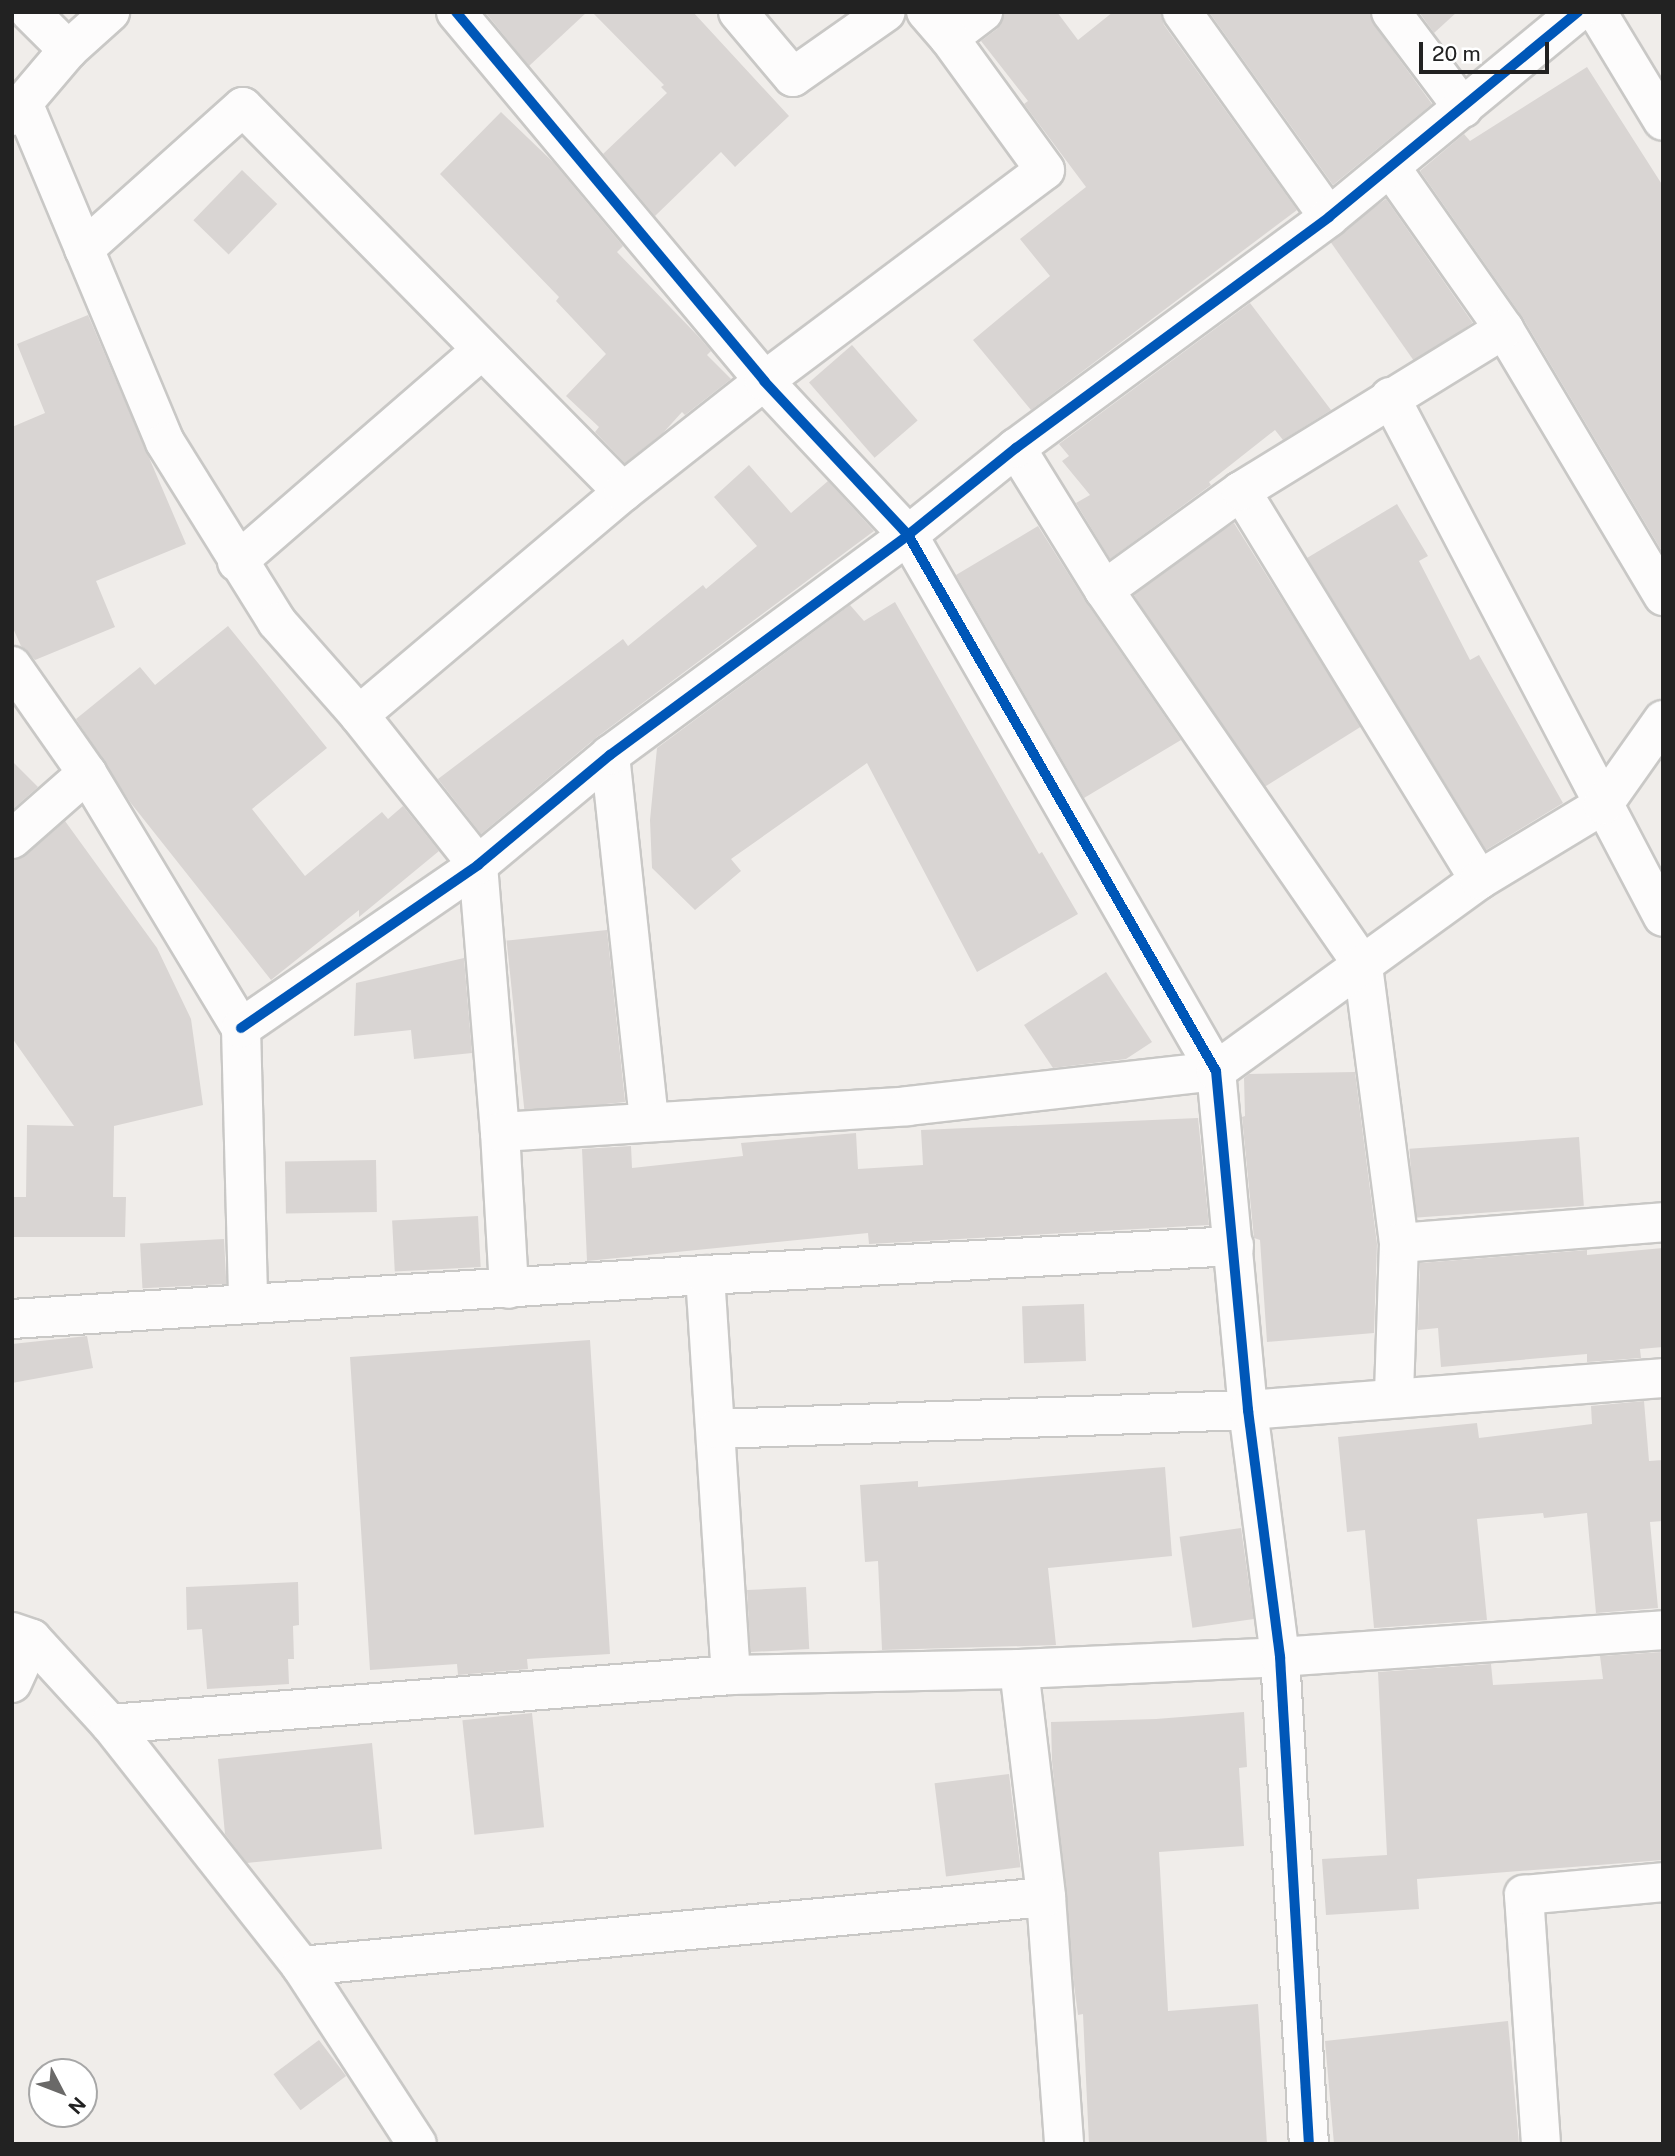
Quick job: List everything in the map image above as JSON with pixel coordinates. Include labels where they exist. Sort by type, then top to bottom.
[{"type":"street","points":[[30,12],[68,50]]},
{"type":"street","points":[[110,12],[68,50],[18,110],[84,249],[165,442],[237,562],[277,622],[359,715],[478,865],[500,1132],[509,1289]]},
{"type":"street","points":[[456,12],[764,381],[908,535],[1216,1071],[1248,1410],[1280,1657],[1308,2144]]},
{"type":"street","points":[[738,12],[793,77],[886,12]]},
{"type":"street","points":[[359,715],[622,492],[764,381],[1045,170],[937,25],[982,12]]},
{"type":"street","points":[[1182,12],[1329,217]]},
{"type":"street","points":[[1391,12],[1463,108]]},
{"type":"street","points":[[241,1028],[478,865],[610,755],[908,535],[1016,448],[1329,217],[1578,12]]},
{"type":"street","points":[[1597,12],[1663,121]]},
{"type":"street","points":[[84,249],[243,107],[622,492]]},
{"type":"street","points":[[1391,168],[1504,330],[1663,596]]},
{"type":"street","points":[[1104,590],[1241,491],[1390,397],[1504,330]]},
{"type":"street","points":[[237,562],[482,350]]},
{"type":"street","points":[[1390,397],[1663,917]]},
{"type":"street","points":[[1016,448],[1104,590],[1363,966],[1399,1243],[1394,1397]]},
{"type":"street","points":[[1241,491],[1479,880]]},
{"type":"street","points":[[12,666],[87,773],[241,1028],[248,1303]]},
{"type":"street","points":[[500,1132],[908,1106],[1216,1071],[1479,880],[1603,805],[1663,720]]},
{"type":"street","points":[[610,755],[649,1121]]},
{"type":"street","points":[[12,839],[87,773]]},
{"type":"street","points":[[1399,1243],[1663,1222]]},
{"type":"street","points":[[12,1318],[705,1275],[1234,1246]]},
{"type":"street","points":[[705,1275],[731,1675]]},
{"type":"street","points":[[717,1429],[1248,1410],[1663,1378]]},
{"type":"street","points":[[110,1724],[731,1675],[1019,1670],[1280,1657],[1663,1630]]},
{"type":"street","points":[[12,1683],[22,1636]]},
{"type":"street","points":[[22,1636],[110,1724],[301,1966],[417,2144]]},
{"type":"street","points":[[1019,1670],[1046,1897],[1064,2144]]},
{"type":"street","points":[[1541,2144],[1524,1895],[1663,1882]]},
{"type":"street","points":[[301,1966],[1046,1897]]},
{"type":"building","points":[[485,12],[587,12],[529,66]]},
{"type":"building","points":[[592,12],[693,12],[789,116],[735,167],[721,152],[655,216],[603,154],[667,93],[661,87],[664,85]]},
{"type":"building","points":[[1004,12],[1057,12],[1078,40],[1113,12],[1160,12],[1164,25],[1297,210],[1031,410],[973,340],[1050,276],[1020,239],[1086,187],[1024,104],[1028,101],[981,41],[997,29]]},
{"type":"building","points":[[1209,12],[1370,12],[1374,25],[1432,104],[1333,185]]},
{"type":"building","points":[[1419,12],[1457,12],[1434,33]]},
{"type":"building","points":[[1587,67],[1663,186],[1663,553],[1523,318],[1420,171],[1464,134],[1470,141]]},
{"type":"building","points":[[501,112],[553,162],[623,246],[617,252],[698,336],[711,351],[707,355],[731,379],[685,415],[682,412],[663,433],[625,463],[595,432],[599,427],[566,396],[606,354],[556,301],[559,297],[440,174]]},
{"type":"building","points":[[242,170],[277,204],[229,254],[193,220]]},
{"type":"building","points":[[1386,199],[1473,323],[1415,363],[1329,239]]},
{"type":"building","points":[[1250,303],[1331,410],[1283,440],[1275,430],[1209,482],[1211,485],[1110,559],[1076,503],[1090,495],[1062,461],[1069,456],[1059,444]]},
{"type":"building","points":[[88,315],[186,544],[96,581],[115,627],[35,660],[21,646],[12,626],[12,427],[45,413],[17,344]]},
{"type":"building","points":[[852,345],[918,420],[875,458],[809,382]]},
{"type":"building","points":[[749,465],[791,513],[828,481],[874,531],[597,737],[481,834],[438,779],[623,639],[628,646],[703,585],[706,589],[757,546],[714,497]]},
{"type":"building","points":[[1397,504],[1428,556],[1419,561],[1470,660],[1479,655],[1563,803],[1486,850],[1307,558]]},
{"type":"building","points":[[1234,523],[1361,727],[1257,792],[1130,588]]},
{"type":"building","points":[[1038,526],[1086,602],[1181,740],[1084,798],[956,575]]},
{"type":"building","points":[[895,602],[1039,854],[1042,852],[1078,914],[977,972],[867,763],[731,859],[741,871],[695,910],[652,868],[650,820],[657,748],[850,605],[864,621]]},
{"type":"building","points":[[228,626],[327,748],[252,809],[305,876],[382,812],[388,819],[403,806],[439,851],[359,917],[359,910],[271,980],[130,802],[76,719],[140,667],[155,685]]},
{"type":"building","points":[[12,761],[38,787],[12,810]]},
{"type":"building","points":[[65,821],[157,948],[191,1019],[203,1105],[114,1126],[113,1197],[126,1197],[125,1237],[12,1237],[12,1197],[26,1197],[27,1125],[74,1126],[12,1038],[12,860],[26,855]]},
{"type":"building","points":[[607,930],[625,1102],[525,1113],[507,941]]},
{"type":"building","points":[[464,958],[472,1053],[414,1059],[411,1030],[354,1036],[356,983]]},
{"type":"building","points":[[1106,972],[1152,1042],[1126,1059],[1053,1068],[1024,1025]]},
{"type":"building","points":[[1355,1072],[1377,1244],[1374,1333],[1267,1342],[1260,1240],[1254,1238],[1242,1117],[1245,1116],[1244,1078],[1249,1074]]},
{"type":"building","points":[[1198,1118],[1209,1225],[869,1244],[868,1233],[587,1261],[582,1149],[631,1146],[632,1168],[743,1156],[741,1143],[856,1133],[858,1169],[923,1165],[921,1130]]},
{"type":"building","points":[[1579,1137],[1584,1206],[1414,1218],[1409,1149]]},
{"type":"building","points":[[376,1160],[377,1212],[286,1214],[285,1162]]},
{"type":"building","points":[[478,1216],[481,1267],[395,1271],[392,1221]]},
{"type":"building","points":[[224,1239],[226,1284],[142,1288],[140,1243]]},
{"type":"building","points":[[1663,1248],[1663,1347],[1640,1349],[1641,1358],[1587,1362],[1587,1354],[1441,1367],[1438,1328],[1418,1330],[1420,1263],[1587,1250],[1587,1255]]},
{"type":"building","points":[[1084,1304],[1086,1361],[1024,1363],[1022,1306]]},
{"type":"building","points":[[87,1336],[93,1368],[12,1383],[12,1344]]},
{"type":"building","points":[[590,1340],[610,1654],[527,1659],[528,1669],[458,1675],[457,1664],[370,1670],[350,1357]]},
{"type":"building","points":[[1644,1401],[1649,1461],[1663,1460],[1663,1521],[1650,1522],[1658,1608],[1596,1613],[1587,1513],[1544,1518],[1543,1513],[1477,1519],[1487,1620],[1374,1628],[1365,1530],[1347,1532],[1338,1437],[1477,1423],[1479,1438],[1592,1424],[1591,1406]]},
{"type":"building","points":[[1165,1467],[1172,1556],[1048,1568],[1056,1645],[882,1650],[878,1561],[865,1562],[860,1485],[918,1481],[918,1487]]},
{"type":"building","points":[[1241,1528],[1254,1619],[1192,1628],[1180,1537]]},
{"type":"building","points":[[298,1582],[299,1625],[293,1626],[294,1659],[288,1659],[289,1684],[207,1689],[202,1629],[187,1630],[186,1587]]},
{"type":"building","points":[[806,1587],[809,1649],[750,1652],[747,1590]]},
{"type":"building","points":[[1662,1652],[1663,1860],[1417,1879],[1419,1909],[1326,1915],[1322,1859],[1387,1855],[1378,1672],[1491,1664],[1493,1685],[1603,1679],[1600,1656]]},
{"type":"building","points":[[1244,1712],[1247,1767],[1239,1768],[1244,1846],[1159,1852],[1168,2011],[1258,2004],[1267,2144],[1089,2144],[1083,2014],[1078,2015],[1074,1985],[1052,1761],[1051,1722],[1156,1719]]},
{"type":"building","points":[[532,1713],[544,1827],[474,1835],[462,1720]]},
{"type":"building","points":[[372,1743],[382,1849],[247,1863],[225,1834],[218,1759]]},
{"type":"building","points":[[1009,1774],[1020,1867],[946,1876],[935,1783]]},
{"type":"building","points":[[1508,2021],[1519,2144],[1334,2144],[1325,2041]]},
{"type":"building","points":[[319,2040],[346,2076],[301,2110],[273,2074]]},
{"type":"cycle path","points":[[456,12],[764,381],[908,535],[1216,1071],[1248,1410],[1280,1657],[1309,2144]]},
{"type":"cycle path","points":[[241,1028],[478,865],[610,755],[908,535],[1016,448],[1329,217],[1578,12]]}]
